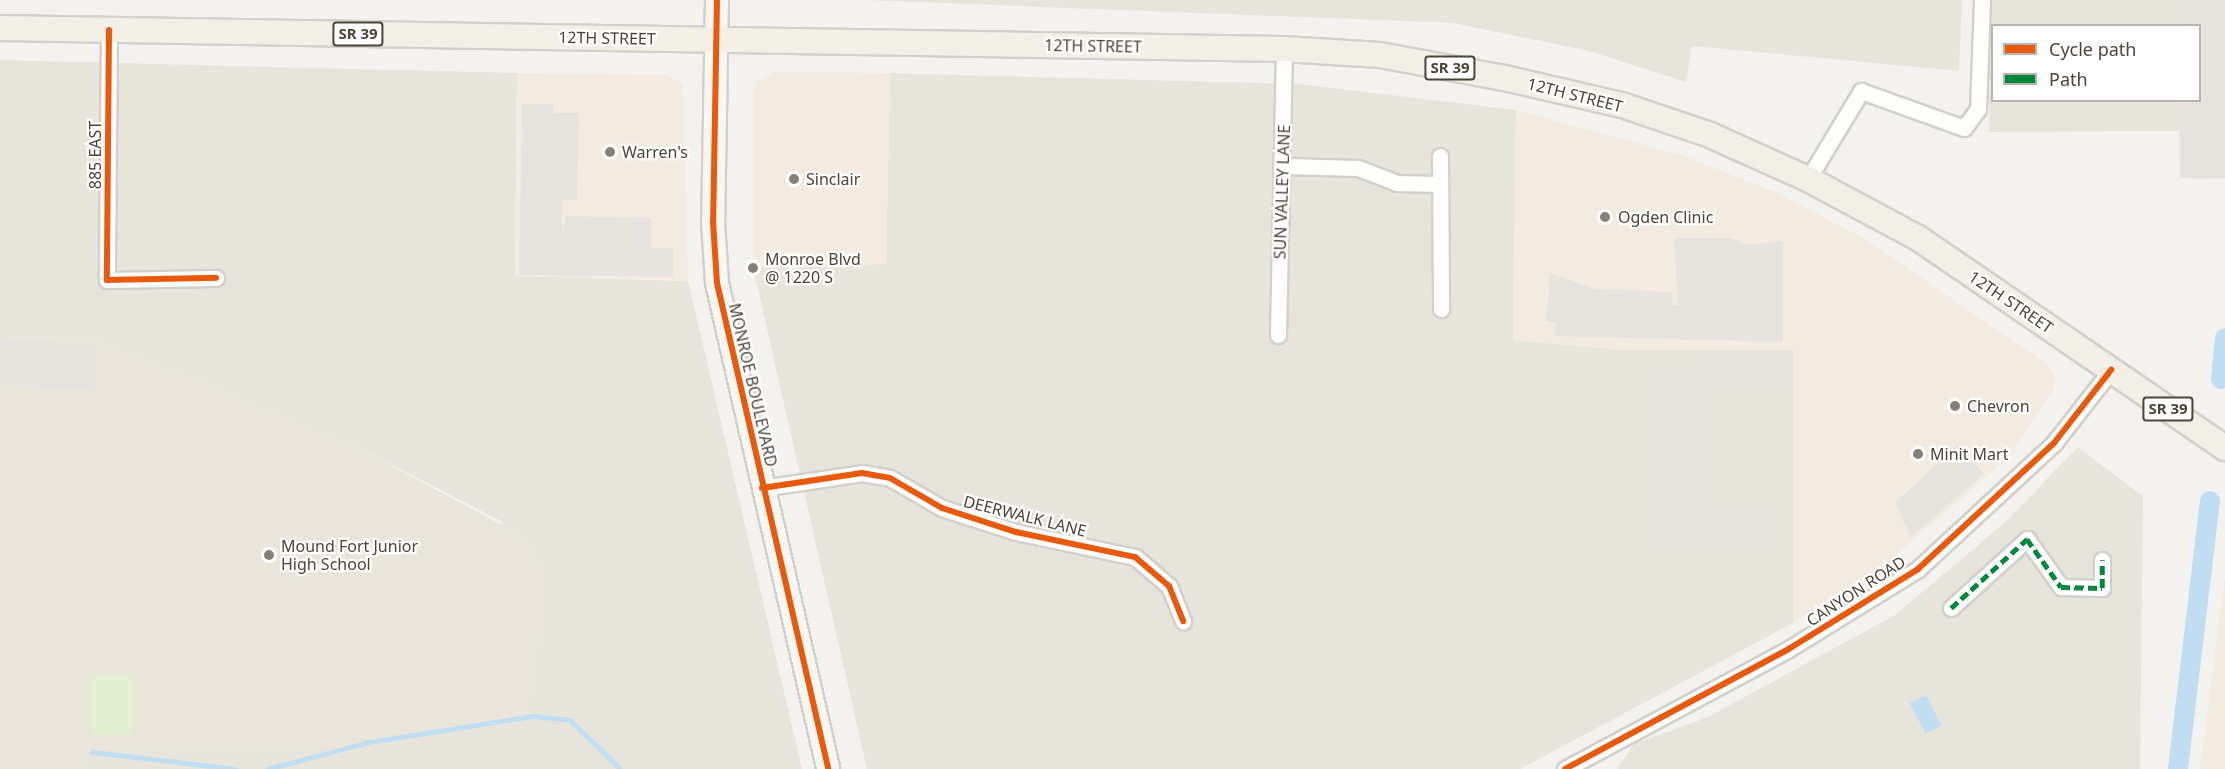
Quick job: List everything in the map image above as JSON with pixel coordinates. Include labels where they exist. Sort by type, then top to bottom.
[{"type":"main road","name":"MONROE BOULEVARD","points":[[717,0],[716,273],[762,488],[828,769]]},
{"type":"main road","name":"12TH STREET","points":[[0,28],[1284,49],[1380,55],[1622,105],[1808,178],[1918,238],[2111,370]]},
{"type":"main road","name":"SR 39","points":[[2111,370],[2225,448]]},
{"type":"street","points":[[1808,178],[1861,91],[1964,128],[1978,109],[1982,0]]},
{"type":"street","name":"885 EAST","points":[[109,30],[107,280],[216,278]]},
{"type":"street","name":"SUN VALLEY LANE","points":[[1278,335],[1284,166],[1284,49]]},
{"type":"street","points":[[1440,156],[1441,309]]},
{"type":"street","points":[[1284,166],[1358,168],[1397,183],[1440,184]]},
{"type":"street","name":"CANYON ROAD","points":[[1565,769],[1592,763],[1859,609],[1918,569],[2054,443],[2111,370]]},
{"type":"street","name":"DEERWALK LANE","points":[[762,488],[862,472],[890,478],[942,508],[1016,532],[1135,556],[1170,586],[1183,621]]},
{"type":"street","points":[[1952,608],[2027,538],[2061,587],[2102,588],[2102,560]]},
{"type":"shaded area","points":[[866,0],[1962,0],[1959,71],[1692,46],[1686,82],[1589,51],[1453,23]]},
{"type":"shaded area","points":[[1990,0],[2179,0],[2179,24],[1991,24],[1991,102],[2179,102],[2179,131],[1989,132]]},
{"type":"shaded area","points":[[2179,0],[2225,0],[2225,179],[2180,178],[2179,102],[2201,102],[2201,24],[2179,24]]},
{"type":"shaded area","points":[[0,60],[517,73],[515,276],[688,281],[802,769],[84,769],[84,750],[303,749],[399,732],[503,522],[359,448],[91,338],[0,337]]},
{"type":"shaded area","points":[[775,72],[890,73],[886,264],[753,267],[753,95],[758,80]]},
{"type":"shaded area","points":[[517,73],[667,75],[683,84],[688,281],[515,276]]},
{"type":"shaded area","points":[[890,73],[1300,84],[1516,110],[1513,340],[1623,350],[1793,349],[1793,623],[1520,769],[867,769],[753,267],[886,264]]},
{"type":"shaded area","points":[[522,104],[553,104],[554,113],[579,113],[577,200],[562,200],[562,231],[566,216],[651,218],[651,248],[673,248],[673,277],[519,275]]},
{"type":"shaded area","points":[[1516,110],[1681,155],[1778,193],[1863,238],[2048,364],[2056,379],[2052,393],[2010,456],[1888,562],[1793,623],[1793,350],[1623,350],[1513,340]]},
{"type":"shaded area","points":[[1674,238],[1731,238],[1748,245],[1783,241],[1783,342],[1554,336],[1556,323],[1546,321],[1550,273],[1596,289],[1672,292],[1673,305],[1678,305]]},
{"type":"shaded area","name":"Mound Fort Junior High School","points":[[0,337],[91,338],[185,373],[359,448],[531,541],[546,570],[545,617],[526,716],[303,749],[84,750],[84,769],[0,769]]},
{"type":"shaded area","points":[[0,341],[95,343],[94,388],[0,386]]},
{"type":"shaded area","points":[[1707,359],[1783,359],[1783,388],[1709,388],[1709,509],[1772,509],[1772,545],[1659,545],[1659,375],[1707,375]]},
{"type":"shaded area","points":[[1958,444],[1984,474],[1910,538],[1896,502]]},
{"type":"shaded area","points":[[2078,447],[2143,496],[2140,769],[1617,769],[1634,744],[1708,717],[1895,615],[2003,524]]},
{"type":"shaded area","points":[[2225,575],[2225,769],[2200,769]]},
{"type":"green space","points":[[91,675],[133,675],[133,735],[91,735]]},
{"type":"water","points":[[1926,695],[1941,725],[1925,733],[1910,703]]},
{"type":"waterway","points":[[2221,379],[2225,338]]},
{"type":"waterway","points":[[2178,769],[2210,501]]},
{"type":"waterway","points":[[267,769],[369,742],[533,716],[570,720],[620,769]]},
{"type":"waterway","points":[[92,752],[236,769]]},
{"type":"marked path","points":[[1951,608],[2027,539],[2061,587],[2102,588],[2102,560]]},
{"type":"cycle path","points":[[717,0],[713,222],[717,283],[828,769]]},
{"type":"cycle path","points":[[109,30],[107,280],[216,278]]},
{"type":"cycle path","points":[[1565,769],[1787,650],[1918,569],[2054,443],[2111,370]]},
{"type":"cycle path","points":[[762,488],[862,473],[890,478],[942,508],[1016,532],[1135,557],[1169,586],[1183,621]]},
{"type":"place","name":"Warren's","points":[[610,152]]},
{"type":"place","name":"Sinclair","points":[[794,179]]},
{"type":"place","name":"Ogden Clinic","points":[[1605,217]]},
{"type":"place","name":"Monroe Blvd @ 1220 S","points":[[753,268]]},
{"type":"place","name":"Chevron","points":[[1955,406]]},
{"type":"place","name":"Minit Mart","points":[[1918,454]]},
{"type":"place","name":"Mound Fort Junior High School","points":[[269,555]]}]
